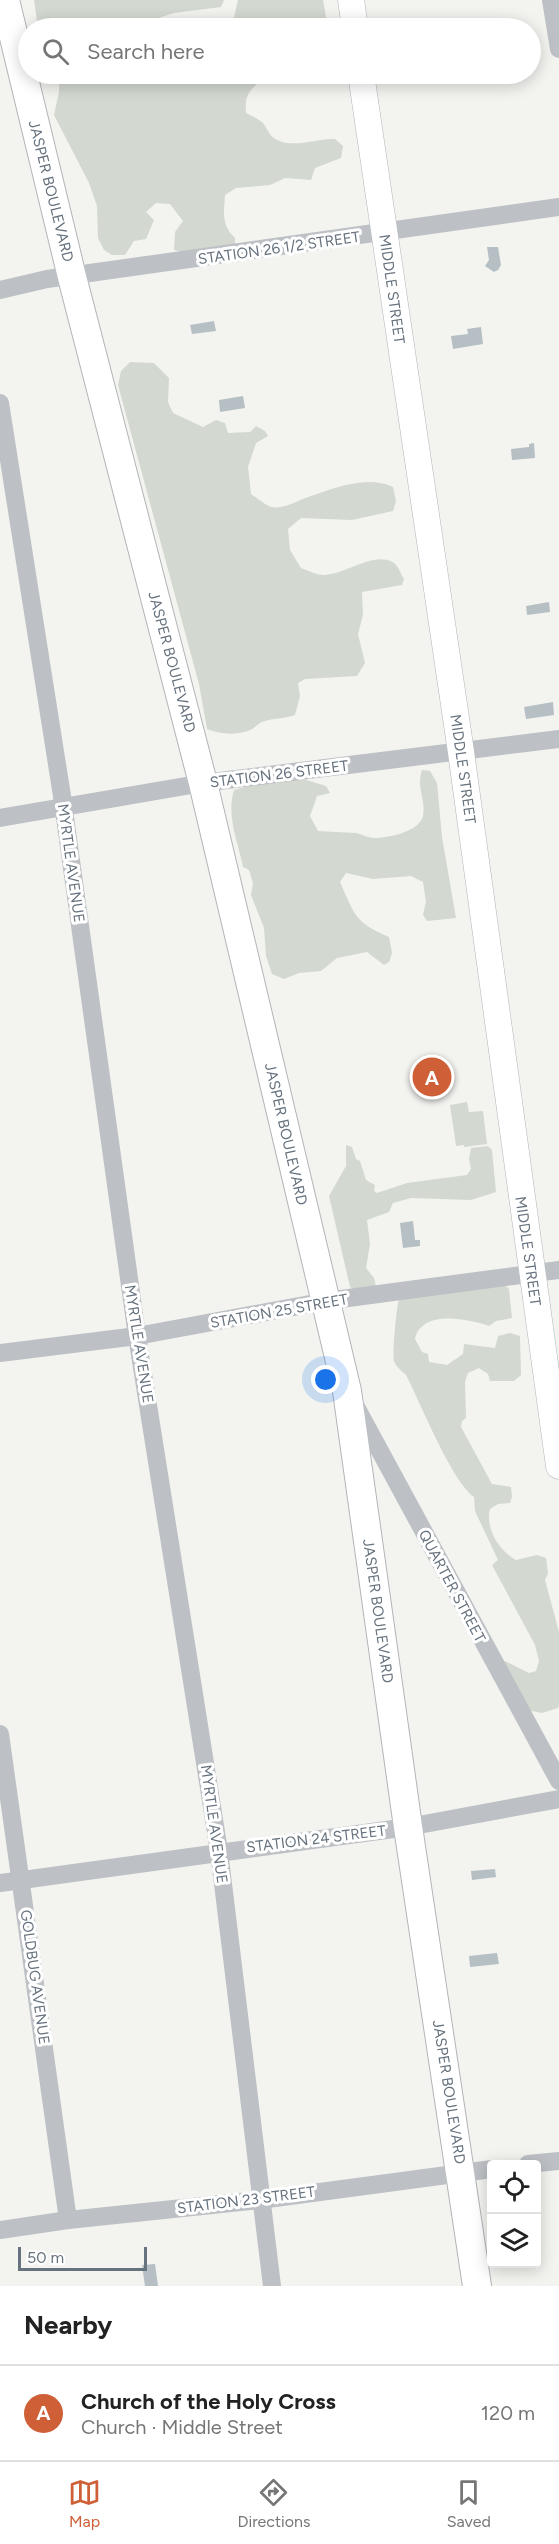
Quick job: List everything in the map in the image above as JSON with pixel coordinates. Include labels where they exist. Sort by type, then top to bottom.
[{"type":"main road","name":"JASPER BOULEVARD","points":[[5,0],[18,54]]},
{"type":"main road","name":"JASPER BOULEVARD","points":[[25,84],[72,277],[203,783],[347,1391],[408,1827],[477,2286]]},
{"type":"street","points":[[351,0],[354,18]]},
{"type":"street","points":[[552,0],[559,49]]},
{"type":"street","name":"MIDDLE STREET","points":[[362,84],[460,752],[559,1466]]},
{"type":"street","name":"STATION 26 1/2 STREET","points":[[0,290],[44,280],[559,207]]},
{"type":"street","name":"MYRTLE AVENUE","points":[[0,403],[63,808],[137,1336],[219,1851],[272,2286]]},
{"type":"street","name":"STATION 26 STREET","points":[[0,818],[203,783],[559,739]]},
{"type":"street","name":"STATION 25 STREET","points":[[0,1353],[137,1336],[326,1301],[559,1270]]},
{"type":"street","name":"QUARTER STREET","points":[[347,1391],[549,1766],[559,1780]]},
{"type":"street","name":"GOLDBUG AVENUE","points":[[0,1734],[68,2220]]},
{"type":"street","name":"STATION 24 STREET","points":[[0,1883],[219,1851],[408,1827],[559,1799]]},
{"type":"street","points":[[541,2163],[559,2161]]},
{"type":"street","name":"STATION 23 STREET","points":[[0,2230],[68,2220],[260,2200],[487,2169]]},
{"type":"shaded area","points":[[34,0],[224,0],[221,7],[174,13],[158,18],[37,18]]},
{"type":"shaded area","points":[[238,0],[323,0],[326,18],[234,18]]},
{"type":"shaded area","points":[[59,84],[257,84],[248,96],[246,113],[261,122],[272,137],[288,143],[335,139],[343,146],[341,158],[315,168],[311,180],[285,178],[270,185],[236,188],[225,195],[225,223],[235,238],[235,245],[182,252],[174,250],[175,232],[183,221],[170,204],[156,203],[146,212],[154,220],[146,239],[134,241],[125,255],[112,255],[104,250],[98,238],[97,206],[89,183],[54,115]]},
{"type":"shaded area","points":[[487,247],[498,247],[501,265],[494,272],[485,266],[489,260]]},
{"type":"shaded area","points":[[214,321],[216,331],[192,334],[190,325]]},
{"type":"shaded area","points":[[481,327],[483,344],[453,349],[451,336],[468,334],[467,329]]},
{"type":"shaded area","points":[[130,362],[154,363],[169,378],[168,402],[173,413],[203,427],[216,420],[225,423],[228,433],[250,432],[256,426],[265,431],[268,436],[256,443],[248,467],[251,494],[269,506],[283,506],[336,488],[360,483],[382,483],[393,487],[396,501],[393,511],[352,520],[301,518],[288,529],[290,550],[301,568],[323,575],[332,574],[378,559],[394,563],[404,579],[402,585],[362,592],[363,615],[358,634],[365,663],[357,676],[305,679],[298,683],[300,696],[295,715],[266,721],[251,729],[233,734],[207,729],[199,684],[118,385],[121,371]]},
{"type":"shaded area","points":[[243,396],[245,408],[220,412],[219,400]]},
{"type":"shaded area","points":[[534,443],[535,458],[512,460],[511,449],[529,447],[529,444]]},
{"type":"shaded area","points":[[549,602],[550,612],[527,615],[526,606]]},
{"type":"shaded area","points":[[553,702],[554,715],[526,719],[524,707]]},
{"type":"shaded area","points":[[422,770],[430,771],[437,783],[442,837],[456,918],[427,921],[423,915],[426,902],[423,882],[411,876],[373,879],[346,873],[340,882],[357,916],[369,927],[389,937],[392,953],[389,962],[384,965],[367,952],[337,958],[321,971],[299,973],[284,979],[272,974],[266,956],[264,928],[251,895],[253,883],[249,870],[243,867],[234,829],[231,809],[234,790],[271,780],[300,778],[326,786],[330,793],[317,796],[310,816],[318,831],[356,833],[380,838],[402,833],[420,822],[424,810],[420,782]]},
{"type":"shaded area","points":[[467,1102],[469,1112],[483,1111],[487,1144],[456,1146],[450,1105]]},
{"type":"shaded area","points":[[346,1145],[352,1147],[356,1159],[360,1161],[366,1180],[375,1185],[374,1191],[377,1193],[407,1183],[467,1175],[471,1169],[469,1159],[471,1148],[488,1146],[492,1150],[496,1192],[471,1200],[411,1198],[393,1203],[389,1212],[367,1220],[370,1244],[366,1268],[374,1278],[376,1287],[360,1293],[350,1287],[329,1196],[346,1166]]},
{"type":"shaded area","points":[[413,1221],[415,1240],[420,1240],[420,1246],[403,1248],[400,1223]]},
{"type":"shaded area","points":[[505,1285],[509,1289],[512,1318],[496,1321],[489,1326],[458,1319],[436,1320],[427,1323],[419,1330],[415,1339],[422,1352],[428,1354],[429,1362],[447,1365],[463,1354],[464,1344],[495,1348],[498,1336],[510,1333],[520,1336],[521,1375],[514,1381],[490,1381],[488,1374],[479,1368],[468,1373],[465,1382],[466,1418],[462,1421],[461,1427],[492,1484],[511,1487],[510,1503],[498,1504],[490,1509],[490,1524],[499,1545],[516,1560],[537,1555],[546,1558],[548,1573],[545,1580],[559,1632],[559,1705],[558,1708],[542,1713],[527,1710],[503,1668],[505,1661],[529,1673],[536,1671],[539,1661],[535,1645],[492,1565],[498,1560],[475,1511],[474,1497],[465,1488],[446,1459],[406,1375],[394,1361],[396,1316],[400,1295]]},
{"type":"shaded area","points":[[495,1869],[496,1877],[472,1880],[471,1871]]},
{"type":"shaded area","points":[[497,1953],[499,1964],[470,1967],[469,1956]]},
{"type":"shaded area","points":[[155,2264],[158,2286],[145,2286],[142,2265]]},
{"type":"place","name":"Church of the Holy Cross","points":[[432,1077]]}]
